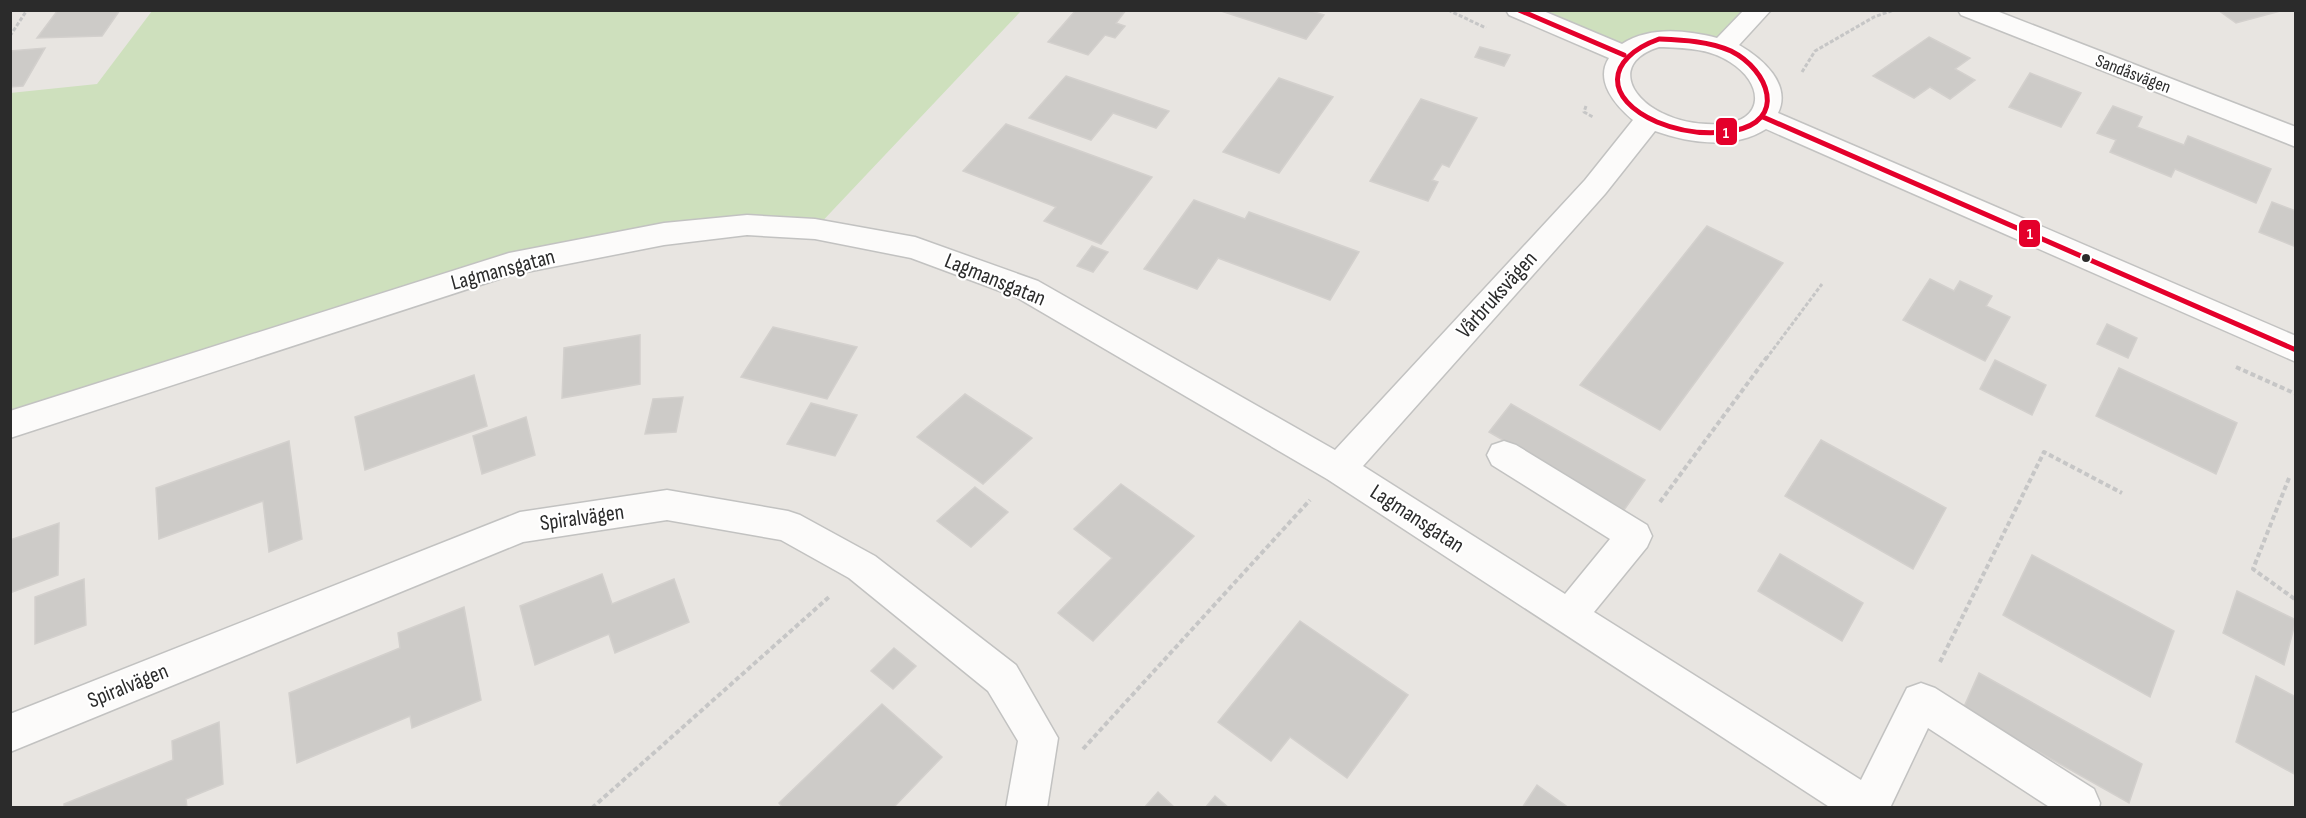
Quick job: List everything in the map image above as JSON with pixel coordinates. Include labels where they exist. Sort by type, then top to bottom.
[{"type":"street","points":[[1518,10],[1624,55]]},
{"type":"street","points":[[1722,48],[1759,10]]},
{"type":"street","name":"Sandåsvägen","points":[[1970,10],[2003,16],[2295,138]]},
{"type":"street","points":[[1659,39],[1692,40],[1722,48],[1740,56],[1764,80],[1770,99],[1763,117],[1743,130],[1714,135],[1643,128],[1618,86],[1616,69],[1624,55],[1640,44],[1659,39]]},
{"type":"street","points":[[1763,117],[2295,350]]},
{"type":"street","name":"Vårbruksvägen","points":[[1339,468],[1587,196],[1643,128]]},
{"type":"street","name":"Lagmansgatan","points":[[10,425],[509,264],[664,234],[747,225],[815,229],[915,248],[1027,289],[1339,468],[1854,804]]},
{"type":"street","points":[[1504,455],[1634,536],[1569,616]]},
{"type":"street","name":"Spiralvägen","points":[[10,733],[520,527],[667,505],[788,526],[862,567],[1002,678],[1038,738],[1026,807]]},
{"type":"street","points":[[1854,804],[1921,701],[2080,803]]},
{"type":"path","points":[[10,36],[27,10]]},
{"type":"path","points":[[1448,10],[1488,29]]},
{"type":"path","points":[[1793,130],[1811,107],[1802,89],[1801,72],[1815,51],[1874,17],[1894,10]]},
{"type":"path","points":[[1587,104],[1584,112],[1643,128]]},
{"type":"path","points":[[1634,536],[1822,284]]},
{"type":"path","points":[[1921,701],[2044,452],[2122,493]]},
{"type":"path","points":[[1077,755],[1339,468]]},
{"type":"path","points":[[2289,478],[2253,569],[2295,600]]},
{"type":"path","points":[[592,807],[862,567]]},
{"type":"green space","points":[[152,11],[1021,11],[815,229],[747,225],[509,264],[11,425],[10,93],[97,84]]},
{"type":"green space","points":[[1518,11],[1759,11],[1722,48],[1659,39],[1624,55]]},
{"type":"building","points":[[58,10],[120,10],[102,36],[37,38]]},
{"type":"building","points":[[1076,10],[1126,10],[1116,23],[1125,26],[1115,38],[1105,35],[1088,55],[1048,42]]},
{"type":"building","points":[[1218,10],[1308,10],[1324,15],[1306,39]]},
{"type":"building","points":[[2218,10],[2284,10],[2236,23]]},
{"type":"building","points":[[1929,37],[1970,58],[1955,69],[1975,80],[1950,99],[1930,87],[1914,98],[1873,76]]},
{"type":"building","points":[[1480,47],[1510,55],[1504,66],[1475,57]]},
{"type":"building","points":[[45,48],[23,86],[10,87],[10,51]]},
{"type":"building","points":[[2030,73],[2081,93],[2061,127],[2009,107]]},
{"type":"building","points":[[1066,76],[1169,111],[1156,128],[1113,113],[1091,140],[1029,118]]},
{"type":"building","points":[[1279,78],[1333,97],[1279,173],[1223,152]]},
{"type":"building","points":[[1421,99],[1477,118],[1449,167],[1442,164],[1432,180],[1438,182],[1428,201],[1370,181]]},
{"type":"building","points":[[2113,106],[2142,117],[2137,127],[2184,145],[2188,136],[2271,169],[2256,203],[2175,169],[2171,177],[2110,152],[2116,140],[2097,133]]},
{"type":"building","points":[[1006,124],[1152,177],[1101,244],[1044,221],[1056,207],[963,171]]},
{"type":"building","points":[[1194,200],[1245,219],[1249,212],[1359,252],[1330,300],[1218,258],[1197,289],[1144,269]]},
{"type":"building","points":[[2272,202],[2296,211],[2296,247],[2259,232]]},
{"type":"building","points":[[1707,226],[1783,263],[1660,430],[1580,385]]},
{"type":"building","points":[[1092,246],[1108,252],[1093,272],[1077,266]]},
{"type":"building","points":[[1930,279],[1954,291],[1960,281],[1992,296],[1986,306],[2010,317],[1985,361],[1903,320]]},
{"type":"building","points":[[2107,324],[2137,338],[2128,358],[2097,344]]},
{"type":"building","points":[[773,327],[857,347],[827,399],[741,377]]},
{"type":"building","points":[[640,335],[640,384],[562,398],[564,348]]},
{"type":"building","points":[[1995,360],[2046,385],[2032,415],[1980,389]]},
{"type":"building","points":[[2119,368],[2237,423],[2216,474],[2096,416]]},
{"type":"building","points":[[474,375],[487,426],[365,470],[355,417]]},
{"type":"building","points":[[965,394],[1032,438],[983,484],[917,437]]},
{"type":"building","points":[[683,397],[676,432],[645,434],[653,399]]},
{"type":"building","points":[[811,403],[857,415],[835,456],[787,444]]},
{"type":"building","points":[[1511,404],[1645,480],[1624,510],[1489,432]]},
{"type":"building","points":[[526,417],[535,455],[482,474],[473,436]]},
{"type":"building","points":[[1821,440],[1946,508],[1913,569],[1785,496]]},
{"type":"building","points":[[289,441],[302,539],[269,552],[263,501],[159,539],[156,488]]},
{"type":"building","points":[[1121,484],[1194,536],[1093,641],[1058,613],[1112,558],[1074,529]]},
{"type":"building","points":[[975,487],[1008,512],[971,547],[937,521]]},
{"type":"building","points":[[59,523],[58,575],[10,593],[10,540]]},
{"type":"building","points":[[1780,554],[1863,603],[1842,641],[1758,591]]},
{"type":"building","points":[[2032,555],[2174,631],[2150,697],[2003,615]]},
{"type":"building","points":[[602,574],[612,604],[674,579],[689,622],[615,653],[609,634],[535,665],[520,606]]},
{"type":"building","points":[[84,579],[86,625],[35,644],[35,597]]},
{"type":"building","points":[[2237,591],[2296,620],[2284,665],[2223,633]]},
{"type":"building","points":[[464,607],[481,700],[412,728],[410,716],[297,763],[289,693],[400,648],[398,633]]},
{"type":"building","points":[[1300,621],[1408,695],[1347,778],[1290,737],[1271,761],[1218,722]]},
{"type":"building","points":[[894,648],[916,666],[893,689],[871,671]]},
{"type":"building","points":[[1979,673],[2142,764],[2129,803],[1963,709]]},
{"type":"building","points":[[2256,676],[2296,697],[2296,775],[2236,742]]},
{"type":"building","points":[[882,704],[942,757],[893,808],[783,808],[779,803]]},
{"type":"building","points":[[219,722],[223,784],[186,799],[187,808],[64,808],[64,804],[173,760],[172,741]]},
{"type":"building","points":[[1537,785],[1569,808],[1522,808]]},
{"type":"building","points":[[1158,792],[1175,808],[1144,808]]},
{"type":"building","points":[[1215,796],[1229,808],[1205,808]]},
{"type":"transit line","name":"1","points":[[1519,10],[1624,55]]},
{"type":"transit line","name":"1","points":[[1659,39],[1710,44],[1739,56],[1764,80],[1768,93],[1767,105],[1761,115],[1751,124],[1737,130],[1709,133],[1692,132],[1667,126],[1636,109],[1625,98],[1619,87],[1617,75],[1620,64],[1628,54],[1641,45],[1659,39]]},
{"type":"transit line","name":"1","points":[[1763,117],[2296,350]]}]
